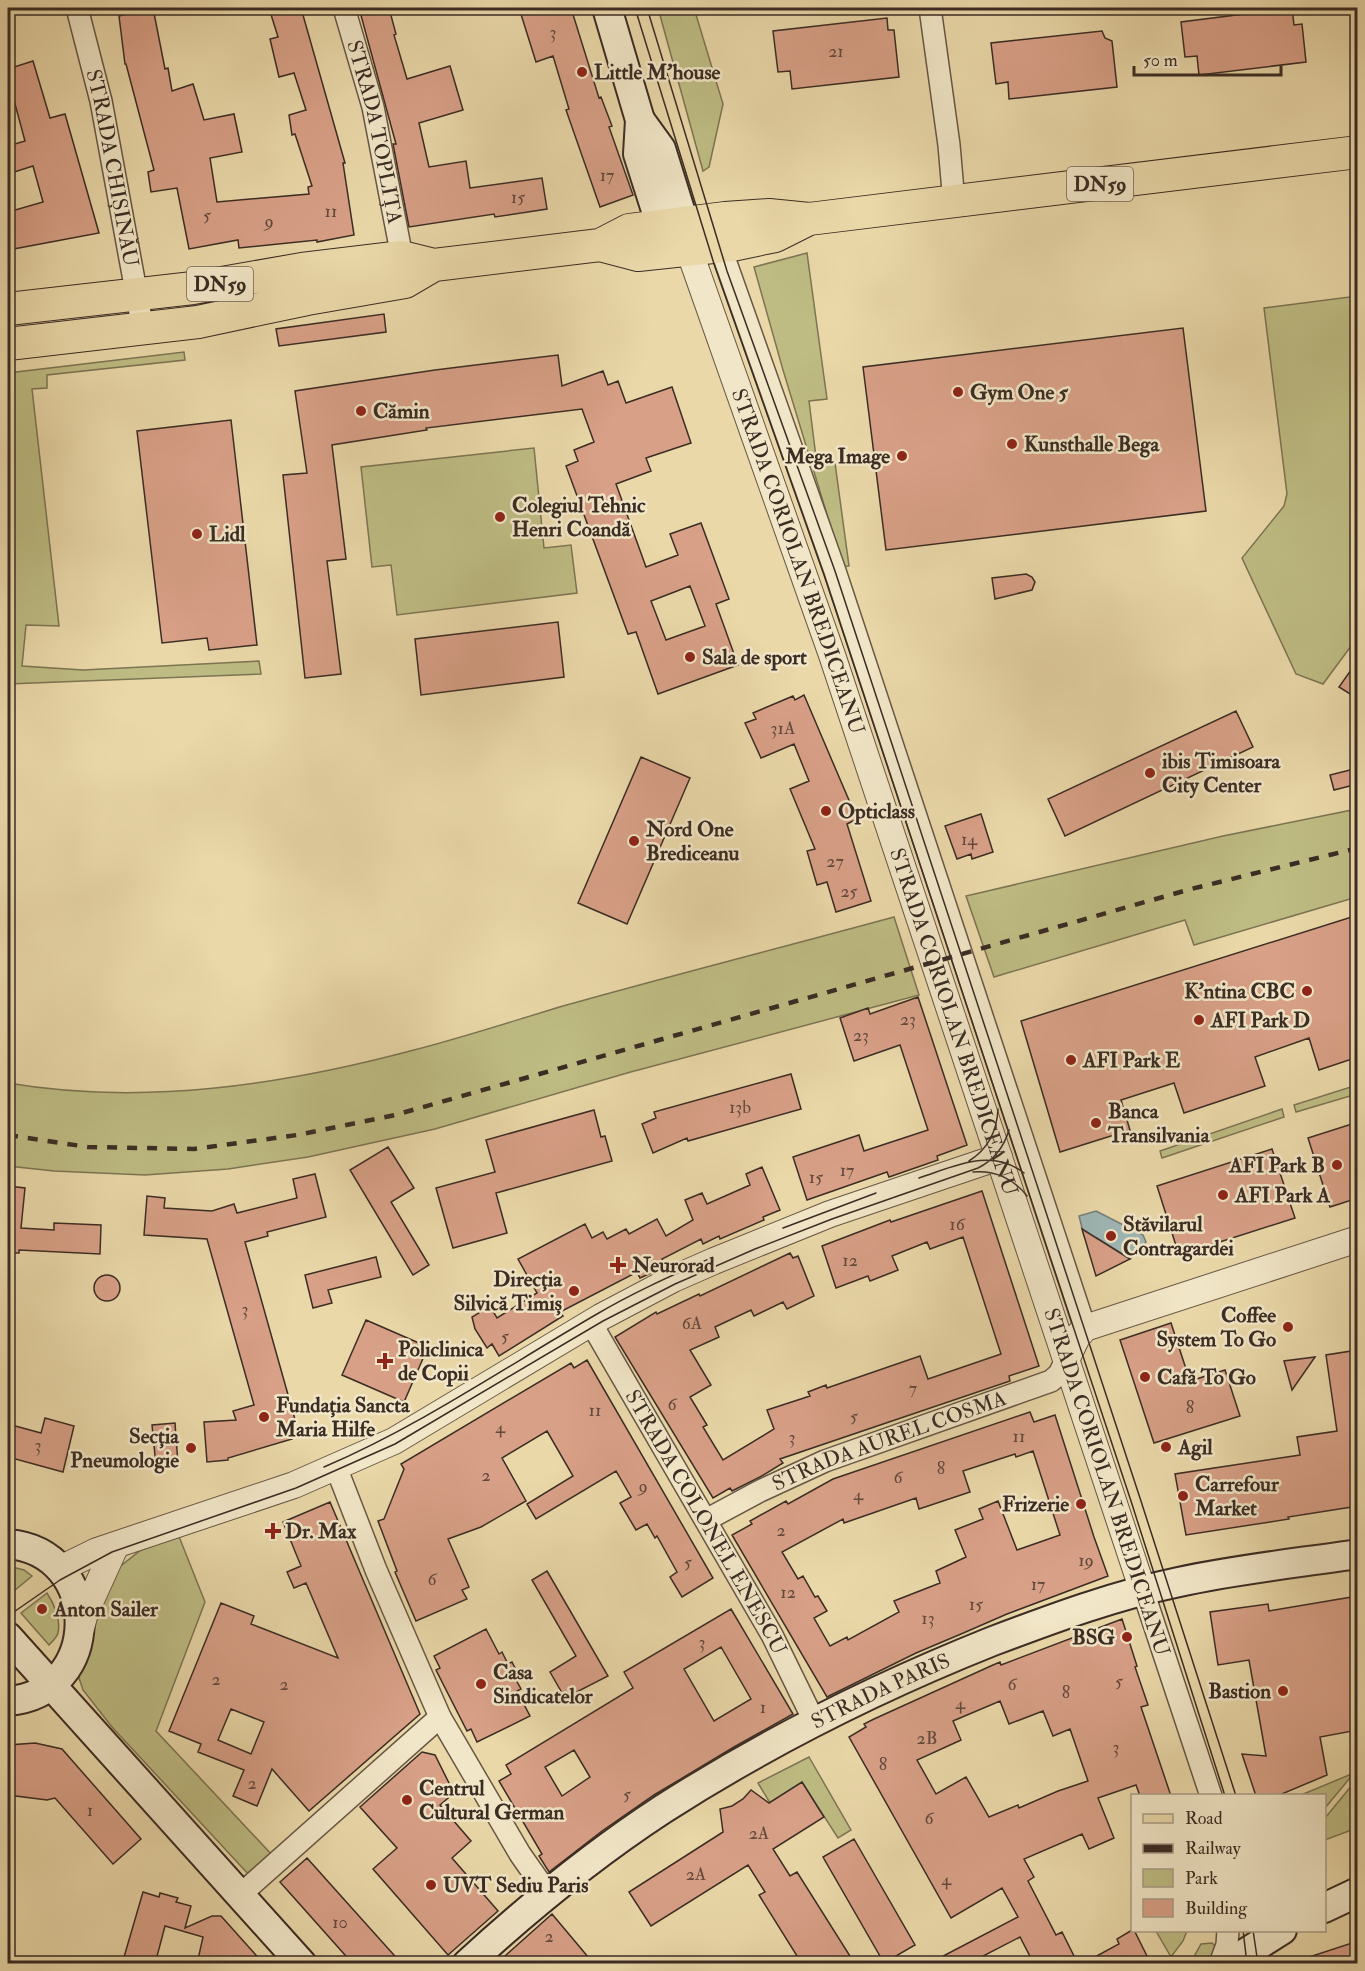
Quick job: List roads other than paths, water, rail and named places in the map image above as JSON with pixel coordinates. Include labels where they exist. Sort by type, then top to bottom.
[{"type":"main road","points":[[608,8],[640,120],[638,154],[678,233]]},
{"type":"main road","name":"DN59","points":[[678,233],[769,215],[809,219],[1358,152]]},
{"type":"main road","name":"DN59","points":[[8,309],[137,296],[302,269],[402,257],[434,265],[600,245],[629,230],[678,233],[720,246],[775,236],[809,219]]},
{"type":"main road","name":"DN59","points":[[8,344],[198,322],[307,299],[405,282],[434,265]]},
{"type":"main road","points":[[8,1544],[28,1548],[41,1554],[60,1569],[76,1596],[80,1617],[79,1638],[69,1663],[50,1684],[28,1697],[8,1701]]},
{"type":"main road","name":"STRADA PARIS","points":[[467,1964],[548,1894],[620,1838],[662,1810],[714,1778],[815,1723],[882,1690],[976,1648],[1079,1610],[1143,1591],[1216,1575],[1358,1554]]},
{"type":"main road","points":[[8,1637],[302,1964]]},
{"type":"main road","points":[[1326,1907],[1358,1892]]},
{"type":"main road","points":[[1228,1964],[1279,1932]]},
{"type":"street","name":"STRADA CHIȘINĂU","points":[[77,8],[101,101],[142,329]]},
{"type":"street","name":"STRADA TOPLIȚA","points":[[344,8],[373,107],[402,257]]},
{"type":"street","points":[[930,8],[949,144],[954,203]]},
{"type":"street","name":"STRADA CORIOLAN BREDICEANU","points":[[678,233],[832,655],[1210,1794]]},
{"type":"street","name":"STRADA CORIOLAN BREDICEANU","points":[[720,246],[838,582],[1085,1328]]},
{"type":"street","points":[[60,1569],[83,1557],[294,1485],[394,1441],[591,1323],[673,1279],[753,1245],[894,1191],[1025,1148]]},
{"type":"street","points":[[1066,1360],[1077,1337],[1085,1328],[1358,1239]]},
{"type":"street","name":"STRADA COLONEL ENESCU","points":[[591,1323],[772,1635],[815,1723]]},
{"type":"street","name":"STRADA AUREL COSMA","points":[[706,1520],[760,1491],[825,1461],[1051,1381],[1059,1374],[1066,1360]]},
{"type":"street","points":[[336,1467],[376,1570],[440,1717],[515,1845],[548,1894]]},
{"type":"street","points":[[79,1638],[85,1613],[115,1546]]},
{"type":"street","points":[[240,1895],[440,1717]]},
{"type":"street","points":[[1220,1964],[1227,1945],[1228,1932]]},
{"type":"water","points":[[1096,1211],[1143,1235],[1146,1242],[1130,1259],[1097,1238],[1084,1236],[1079,1216]]},
{"type":"tram line","points":[[635,8],[715,267],[824,575],[1131,1501],[1224,1794]]},
{"type":"tram line","points":[[647,8],[727,271],[835,571],[1235,1794]]},
{"type":"tram line","points":[[969,1161],[990,1139],[996,1125],[998,1109]]},
{"type":"tram line","points":[[8,1616],[60,1580],[112,1552],[296,1488],[395,1444],[603,1321],[675,1284],[832,1219],[978,1168],[998,1152],[1009,1130]]},
{"type":"tram line","points":[[919,1178],[958,1165],[985,1160],[1011,1165],[1024,1173]]},
{"type":"tram line","points":[[973,1172],[996,1174],[1010,1180],[1027,1196]]},
{"type":"tram line","points":[[783,1228],[876,1193]]},
{"type":"tram line","points":[[324,1467],[360,1451],[429,1414],[611,1306],[711,1258]]},
{"type":"tram line","points":[[1243,1932],[1247,1964]]},
{"type":"tram line","points":[[1253,1932],[1258,1964]]},
{"type":"railway","points":[[8,1135],[88,1147],[194,1149],[297,1135],[395,1115],[1191,889],[1358,848]]},
{"type":"place","name":"Little M'house","points":[[582,72]]},
{"type":"place","name":"Gym One 5","points":[[958,392]]},
{"type":"place","name":"Cămin","points":[[361,411]]},
{"type":"place","name":"Kunsthalle Bega","points":[[1012,444]]},
{"type":"place","name":"Mega Image","points":[[902,456]]},
{"type":"place","name":"Colegiul Tehnic Henri Coandă","points":[[500,517]]},
{"type":"place","name":"Lidl","points":[[197,534]]},
{"type":"place","name":"Sala de sport","points":[[690,657]]},
{"type":"place","name":"ibis Timisoara City Center","points":[[1150,773]]},
{"type":"place","name":"Opticlass","points":[[826,811]]},
{"type":"place","name":"Nord One Brediceanu","points":[[634,841]]},
{"type":"place","name":"K'ntina CBC","points":[[1307,991]]},
{"type":"place","name":"AFI Park D","points":[[1199,1020]]},
{"type":"place","name":"AFI Park E","points":[[1071,1060]]},
{"type":"place","name":"Banca Transilvania","points":[[1096,1123]]},
{"type":"place","name":"AFI Park B","points":[[1337,1165]]},
{"type":"place","name":"AFI Park A","points":[[1223,1195]]},
{"type":"place","name":"Stăvilarul Contragardei","points":[[1111,1236]]},
{"type":"place","name":"Neurorad","points":[[618,1265]]},
{"type":"place","name":"Direcția Silvică Timiș","points":[[574,1291]]},
{"type":"place","name":"Coffee System To Go","points":[[1288,1327]]},
{"type":"place","name":"Policlinica de Copii","points":[[385,1361]]},
{"type":"place","name":"Cafă To Go","points":[[1145,1377]]},
{"type":"place","name":"Fundația Sancta Maria Hilfe","points":[[264,1417]]},
{"type":"place","name":"Agil","points":[[1166,1447]]},
{"type":"place","name":"Secția Pneumologie","points":[[191,1448]]},
{"type":"place","name":"Carrefour Market","points":[[1183,1496]]},
{"type":"place","name":"Frizerie","points":[[1081,1504]]},
{"type":"place","name":"Dr. Max","points":[[273,1531]]},
{"type":"place","name":"Anton Sailer","points":[[42,1609]]},
{"type":"place","name":"BSG","points":[[1127,1637]]},
{"type":"place","name":"Casa Sindicatelor","points":[[481,1684]]},
{"type":"place","name":"Bastion","points":[[1283,1691]]},
{"type":"place","name":"Centrul Cultural German","points":[[407,1800]]},
{"type":"place","name":"UVT Sediu Paris","points":[[431,1885]]}]
